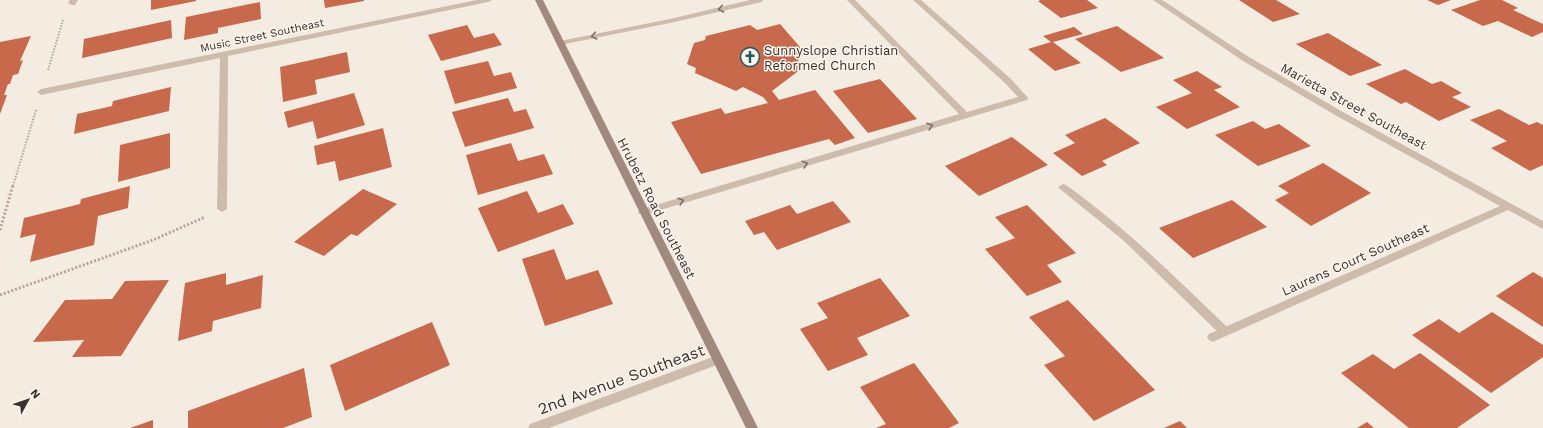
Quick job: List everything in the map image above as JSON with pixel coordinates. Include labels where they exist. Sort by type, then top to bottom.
[{"type":"street","name":"Music Street Southeast","points":[[42,92],[488,0]]},
{"type":"street","name":"Hrubetz Road Southeast","points":[[539,0],[643,212],[752,428]]},
{"type":"street","points":[[560,43],[670,21],[759,0]]},
{"type":"street","points":[[851,0],[966,116]]},
{"type":"street","points":[[643,212],[1024,98],[1008,81],[917,0]]},
{"type":"street","name":"Marietta Street Southeast","points":[[1157,0],[1246,59],[1332,110],[1543,225]]},
{"type":"street","points":[[222,209],[224,54]]},
{"type":"street","points":[[1063,187],[1088,204],[1116,229],[1224,331]]},
{"type":"street","name":"Laurens Court Southeast","points":[[1213,337],[1509,206]]},
{"type":"street","name":"2nd Avenue Southeast","points":[[534,428],[718,360]]},
{"type":"path","points":[[0,230],[60,27],[73,1]]},
{"type":"path","points":[[0,295],[153,240],[222,209]]},
{"type":"building","points":[[151,0],[196,0],[196,1],[151,10]]},
{"type":"building","points":[[324,0],[364,0],[364,1],[325,8]]},
{"type":"building","points":[[1087,0],[1098,8],[1061,18],[1038,1]]},
{"type":"building","points":[[1239,0],[1276,0],[1300,14],[1273,22]]},
{"type":"building","points":[[1427,0],[1451,0],[1438,5]]},
{"type":"building","points":[[1480,0],[1502,0],[1518,8],[1513,10],[1543,24],[1543,32],[1532,37],[1498,21],[1483,26],[1451,10]]},
{"type":"building","points":[[260,2],[261,19],[218,28],[218,33],[184,40],[186,17]]},
{"type":"building","points":[[171,20],[172,38],[82,58],[84,39]]},
{"type":"building","points":[[780,24],[800,47],[797,72],[772,91],[779,100],[815,90],[855,138],[835,145],[829,139],[701,174],[671,122],[721,108],[725,114],[768,103],[763,97],[743,87],[736,91],[695,73],[696,68],[687,64],[694,43],[705,40],[706,36],[750,25],[757,30]]},
{"type":"building","points":[[467,25],[474,38],[494,33],[502,45],[441,61],[428,35]]},
{"type":"building","points":[[1117,26],[1164,58],[1121,72],[1075,39]]},
{"type":"building","points":[[1074,27],[1083,34],[1053,42],[1081,63],[1055,71],[1028,49],[1051,42],[1043,36]]},
{"type":"building","points":[[1328,33],[1382,65],[1350,76],[1296,44]]},
{"type":"building","points":[[31,36],[20,61],[23,60],[18,74],[13,75],[10,84],[8,84],[4,95],[7,95],[0,114],[0,42]]},
{"type":"building","points":[[347,52],[350,72],[315,80],[317,94],[283,102],[280,67]]},
{"type":"building","points":[[488,61],[494,76],[511,72],[517,88],[455,104],[444,71]]},
{"type":"building","points":[[1405,69],[1432,84],[1441,81],[1462,93],[1452,97],[1471,107],[1439,121],[1406,102],[1401,104],[1366,84]]},
{"type":"building","points":[[1197,71],[1222,87],[1214,90],[1240,107],[1187,129],[1156,107],[1192,93],[1173,80]]},
{"type":"building","points":[[880,79],[917,119],[868,133],[833,91]]},
{"type":"building","points":[[171,87],[169,111],[74,134],[77,114],[112,106],[113,101]]},
{"type":"building","points":[[354,93],[365,125],[317,139],[313,121],[288,128],[284,112]]},
{"type":"building","points":[[508,98],[514,112],[526,109],[534,128],[465,147],[452,112]]},
{"type":"building","points":[[1499,109],[1529,125],[1537,122],[1543,125],[1543,165],[1530,171],[1491,148],[1507,141],[1470,120]]},
{"type":"building","points":[[1105,118],[1140,143],[1102,161],[1107,165],[1082,176],[1053,153],[1075,143],[1065,135]]},
{"type":"building","points":[[1253,121],[1265,129],[1279,124],[1311,146],[1258,166],[1215,135]]},
{"type":"building","points":[[383,128],[392,167],[339,181],[335,161],[317,165],[314,146]]},
{"type":"building","points":[[170,133],[170,168],[118,182],[120,145]]},
{"type":"building","points":[[1012,137],[1048,165],[979,196],[945,166]]},
{"type":"building","points":[[511,143],[518,161],[544,154],[553,174],[478,195],[466,155]]},
{"type":"building","points":[[1323,163],[1371,193],[1311,226],[1275,200],[1289,193],[1278,186]]},
{"type":"building","points":[[130,186],[128,208],[98,216],[94,245],[30,262],[36,234],[20,238],[24,218],[80,204],[81,199]]},
{"type":"building","points":[[363,189],[397,204],[357,236],[351,234],[324,256],[294,242]]},
{"type":"building","points":[[527,191],[538,213],[563,204],[574,224],[498,252],[478,208]]},
{"type":"building","points":[[1232,200],[1267,227],[1193,258],[1159,228]]},
{"type":"building","points":[[833,201],[851,222],[777,250],[764,232],[754,235],[745,221],[790,205],[797,214]]},
{"type":"building","points":[[1027,205],[1076,253],[1047,265],[1062,282],[1027,296],[985,249],[1015,238],[995,217]]},
{"type":"building","points":[[554,249],[566,280],[598,270],[613,304],[545,326],[522,259]]},
{"type":"building","points":[[1533,272],[1543,278],[1543,327],[1496,296]]},
{"type":"building","points":[[226,273],[226,285],[263,275],[261,308],[213,321],[212,331],[178,341],[185,283]]},
{"type":"building","points":[[880,278],[910,316],[857,338],[868,355],[828,371],[800,329],[828,318],[817,303]]},
{"type":"building","points":[[169,280],[121,356],[72,357],[84,340],[33,342],[65,300],[112,299],[125,281]]},
{"type":"building","points":[[1068,300],[1155,390],[1094,421],[1044,365],[1065,356],[1029,317]]},
{"type":"building","points":[[1492,312],[1543,345],[1543,357],[1491,393],[1412,335],[1439,319],[1459,333]]},
{"type":"building","points":[[432,322],[450,365],[345,411],[330,365]]},
{"type":"building","points":[[1420,353],[1490,405],[1457,428],[1409,428],[1341,373],[1373,354],[1394,369]]},
{"type":"building","points":[[914,363],[959,423],[949,428],[876,428],[886,424],[860,387]]},
{"type":"building","points":[[304,368],[312,417],[283,428],[188,428],[188,411]]},
{"type":"building","points":[[153,420],[153,428],[130,428]]},
{"type":"building","points":[[1180,421],[1187,428],[1164,428]]},
{"type":"building","points":[[1367,422],[1374,428],[1357,428]]},
{"type":"place","name":"Sunnyslope Christian Reformed Church","points":[[750,57]]}]
